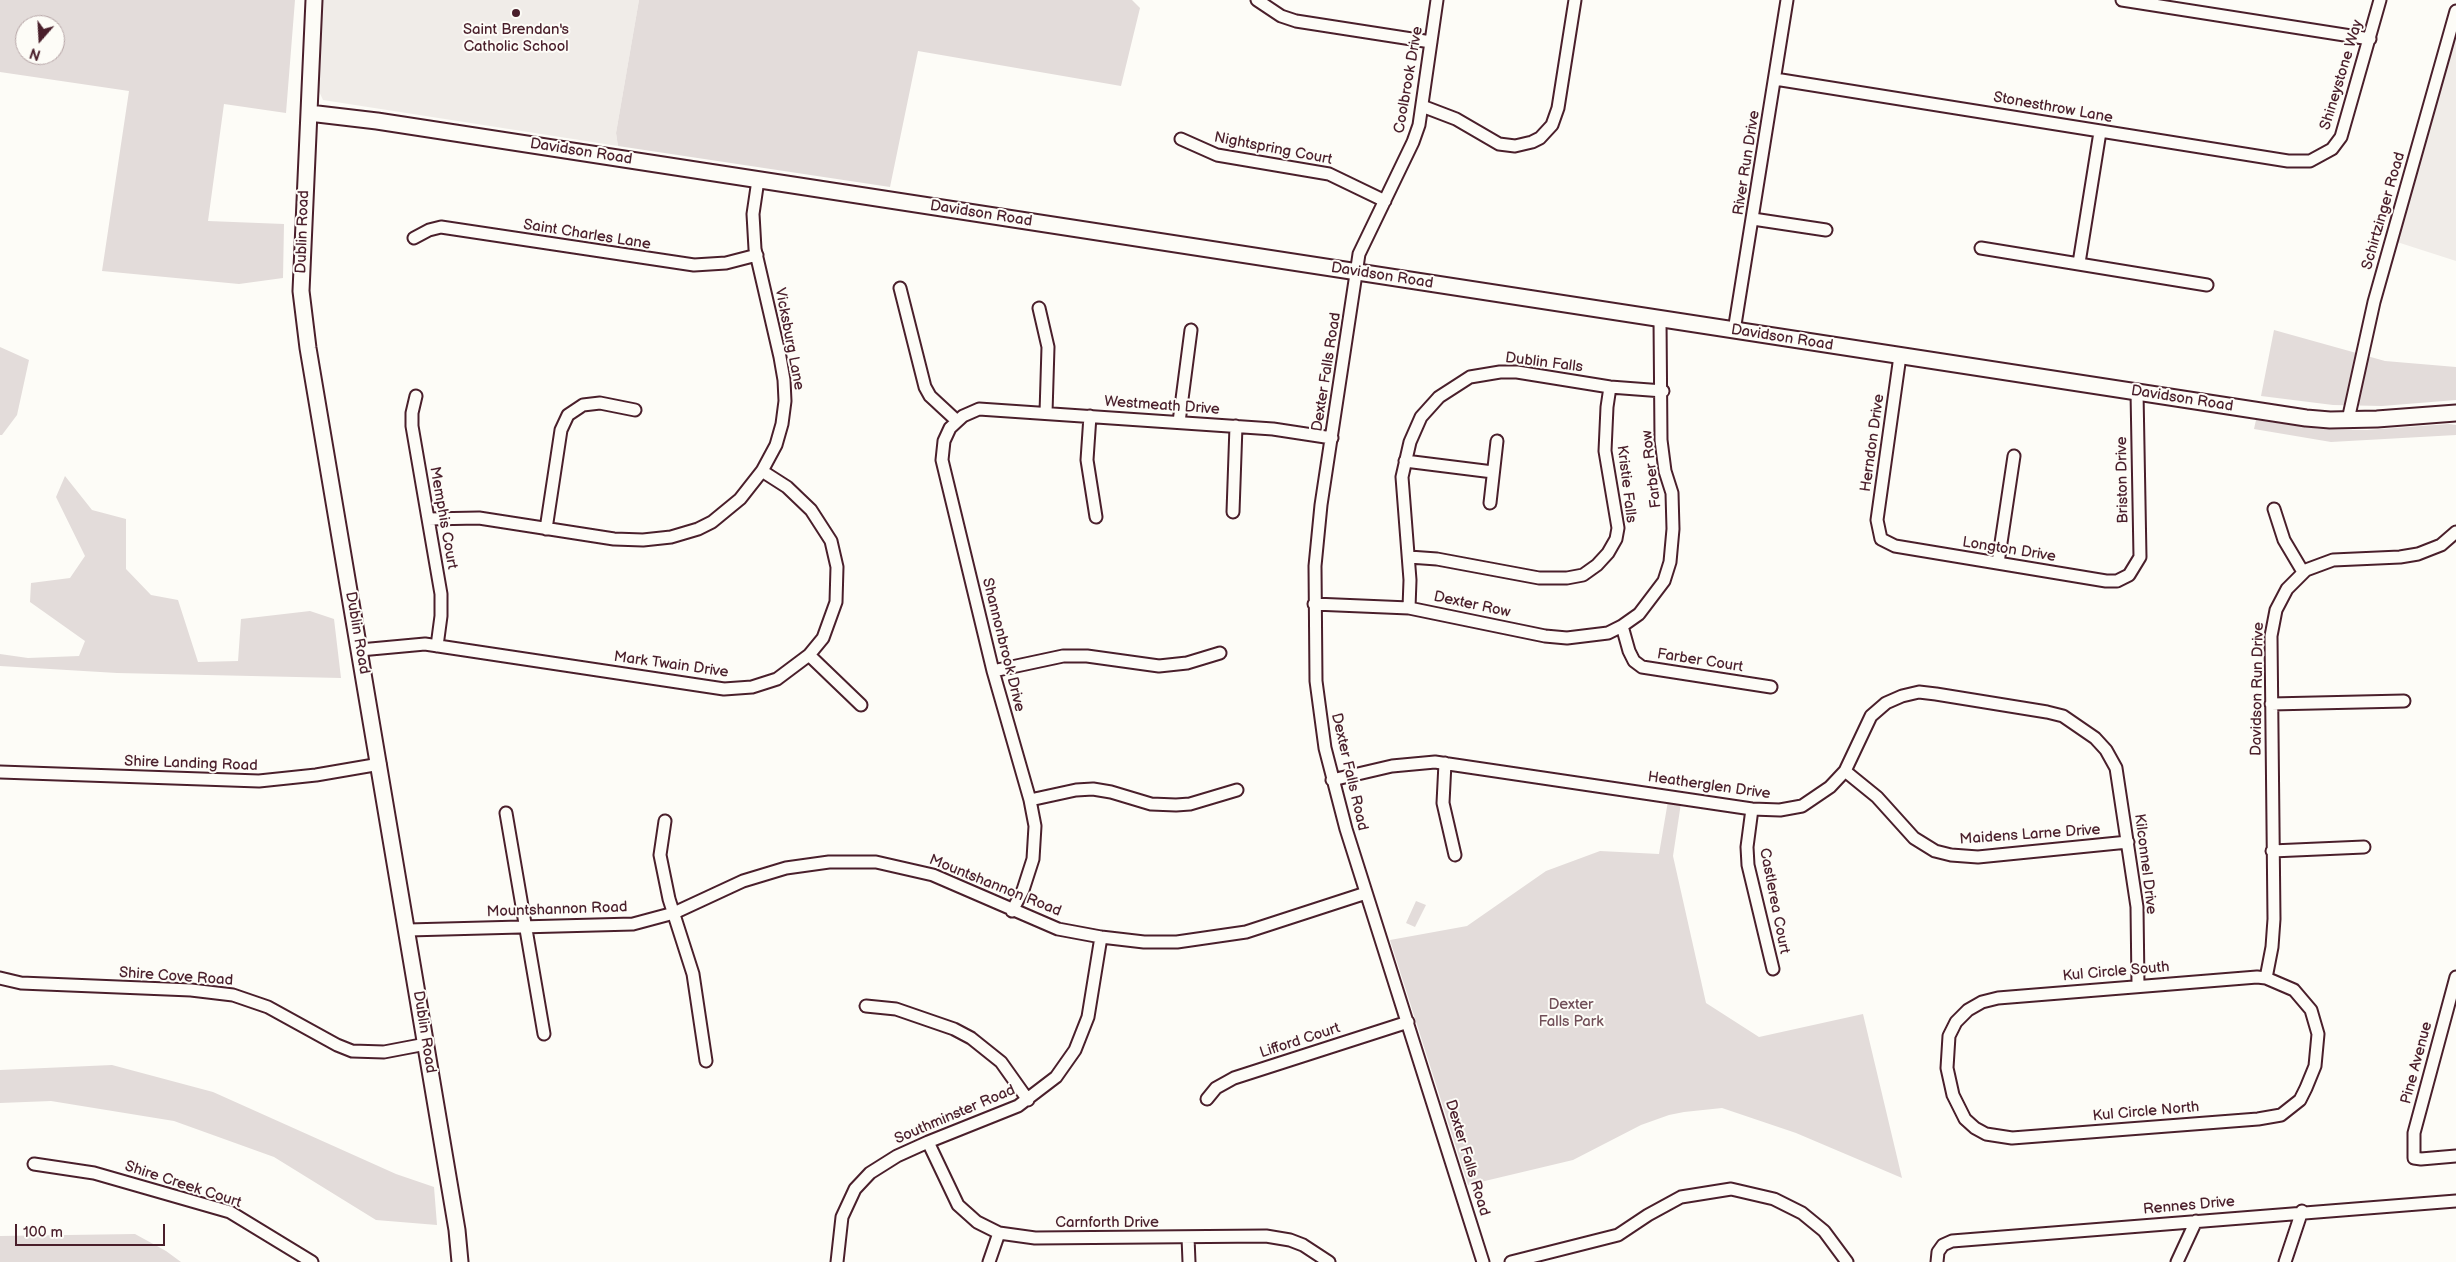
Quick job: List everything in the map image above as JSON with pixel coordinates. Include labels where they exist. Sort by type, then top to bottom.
[{"type":"main road","name":"Dublin Road","points":[[314,0],[302,291],[310,357],[408,930],[457,1230],[460,1262]]},
{"type":"main road","name":"Davidson Road","points":[[308,113],[377,121],[2306,418],[2348,420],[2456,413]]},
{"type":"street","points":[[1257,0],[1281,16],[1296,21],[1431,42]]},
{"type":"street","name":"Coolbrook Drive","points":[[1357,272],[1359,254],[1414,142],[1422,106],[1437,0]]},
{"type":"street","points":[[1422,106],[1456,119],[1499,144],[1515,146],[1540,138],[1552,125],[1558,108],[1575,0]]},
{"type":"street","name":"River Run Drive","points":[[1734,331],[1787,0]]},
{"type":"street","points":[[2122,0],[2370,39]]},
{"type":"street","name":"Shineystone Way","points":[[2324,154],[2332,149],[2341,137],[2380,0]]},
{"type":"street","name":"Schirtzinger Road","points":[[2348,420],[2374,302],[2456,11]]},
{"type":"street","name":"Stonesthrow Lane","points":[[1775,79],[2288,161],[2310,161],[2324,154]]},
{"type":"street","points":[[2079,263],[2100,132]]},
{"type":"street","name":"Nightspring Court","points":[[1182,139],[1217,155],[1329,174],[1385,201]]},
{"type":"street","name":"Vicksburg Lane","points":[[428,519],[479,518],[614,539],[643,540],[672,537],[712,522],[740,498],[762,471],[776,445],[782,424],[785,387],[757,255],[753,214],[758,180]]},
{"type":"street","points":[[1753,219],[1826,230]]},
{"type":"street","name":"Saint Charles Lane","points":[[414,238],[429,230],[442,227],[694,265],[726,263],[757,255]]},
{"type":"street","points":[[1981,248],[2207,285]]},
{"type":"street","name":"Dexter Falls Road","points":[[1357,272],[1321,505],[1315,566],[1314,604],[1319,712],[1332,780],[1483,1262]]},
{"type":"street","points":[[900,288],[925,387],[930,396],[957,421]]},
{"type":"street","points":[[1039,308],[1048,347],[1046,413]]},
{"type":"street","name":"Farber Row","points":[[1622,626],[1639,614],[1653,598],[1664,581],[1670,562],[1673,529],[1672,493],[1665,470],[1662,440],[1663,391],[1660,320]]},
{"type":"street","points":[[1179,422],[1191,330]]},
{"type":"street","name":"Herndon Drive","points":[[1878,534],[1877,520],[1900,356]]},
{"type":"street","name":"Dublin Falls","points":[[1409,608],[1409,557],[1402,477],[1410,442],[1421,417],[1439,397],[1470,377],[1500,372],[1517,372],[1610,387],[1663,391]]},
{"type":"street","name":"Kristie Falls","points":[[1409,557],[1437,559],[1539,578],[1566,578],[1583,575],[1597,565],[1608,553],[1616,539],[1618,528],[1606,451],[1607,407],[1610,387]]},
{"type":"street","name":"Briston Drive","points":[[2135,567],[2140,557],[2137,392]]},
{"type":"street","name":"Memphis Court","points":[[416,396],[412,413],[412,426],[441,594],[441,616],[437,646]]},
{"type":"street","points":[[546,529],[560,430],[568,415],[584,405],[600,403],[635,410]]},
{"type":"street","name":"Westmeath Drive","points":[[957,421],[970,411],[988,409],[1236,426],[1303,432],[1332,438]]},
{"type":"street","points":[[1090,416],[1087,460],[1096,517]]},
{"type":"street","name":"Shannonbrook Drive","points":[[957,421],[944,441],[942,460],[993,671],[1030,800],[1035,826],[1033,859],[1012,911]]},
{"type":"street","points":[[1233,512],[1236,426]]},
{"type":"street","points":[[1490,503],[1497,441]]},
{"type":"street","points":[[1998,563],[2014,456]]},
{"type":"street","points":[[1405,461],[1493,472]]},
{"type":"street","name":"Mark Twain Drive","points":[[360,650],[410,644],[437,646],[724,689],[752,686],[777,679],[809,655],[823,638],[833,614],[838,578],[834,553],[826,531],[812,510],[787,487],[762,471]]},
{"type":"street","points":[[2274,509],[2284,540],[2303,572]]},
{"type":"street","name":"Davidson Run Drive","points":[[2266,978],[2272,947],[2274,919],[2271,636],[2274,620],[2287,590],[2303,572],[2333,560],[2400,557],[2418,554],[2441,545],[2456,532]]},
{"type":"street","name":"Longton Drive","points":[[1878,534],[1887,543],[1895,546],[2117,581],[2129,575],[2135,567]]},
{"type":"street","name":"Dexter Row","points":[[1314,604],[1409,608],[1545,636],[1588,637],[1608,633],[1622,626]]},
{"type":"street","name":"Farber Court","points":[[1622,626],[1629,651],[1634,661],[1642,667],[1770,687]]},
{"type":"street","points":[[993,671],[1063,656],[1087,656],[1126,660],[1159,666],[1188,663],[1220,653]]},
{"type":"street","points":[[809,655],[861,705]]},
{"type":"street","name":"Heatherglen Drive","points":[[1332,780],[1392,766],[1445,763],[1752,809],[1780,810],[1802,806],[1822,794],[1845,771],[1864,728],[1877,708],[1902,696],[1918,692],[2025,707],[2063,716],[2079,726],[2106,750]]},
{"type":"street","points":[[2272,704],[2404,701]]},
{"type":"street","name":"Kilconnel Drive","points":[[2106,750],[2116,768],[2137,907],[2138,985]]},
{"type":"street","points":[[1445,763],[1443,803],[1455,855]]},
{"type":"street","name":"Shire Landing Road","points":[[0,772],[259,781],[316,775],[380,764]]},
{"type":"street","name":"Maidens Larne Drive","points":[[1845,771],[1877,797],[1914,838],[1936,851],[1951,855],[1978,857],[2128,842]]},
{"type":"street","points":[[1030,800],[1076,790],[1093,790],[1111,792],[1151,804],[1176,805],[1190,804],[1237,790]]},
{"type":"street","name":"Castlerea Court","points":[[1752,809],[1747,847],[1748,865],[1773,969]]},
{"type":"street","points":[[506,813],[544,1034]]},
{"type":"street","points":[[665,821],[660,855],[674,913],[693,974],[706,1061]]},
{"type":"street","points":[[2272,851],[2364,846]]},
{"type":"street","name":"Mountshannon Road","points":[[408,930],[633,924],[674,913],[743,881],[786,868],[829,862],[876,862],[932,875],[1012,911],[1058,928],[1101,937],[1144,942],[1177,942],[1246,932],[1366,892]]},
{"type":"street","name":"Southminster Road","points":[[837,1262],[842,1217],[856,1189],[876,1169],[897,1156],[1028,1100],[1056,1077],[1075,1050],[1088,1017],[1101,937]]},
{"type":"street","name":"Pine Avenue","points":[[2456,977],[2453,998],[2414,1133],[2414,1158],[2456,1156]]},
{"type":"street","name":"Shire Cove Road","points":[[0,978],[21,983],[191,990],[234,995],[268,1007],[337,1045],[352,1051],[384,1052],[426,1044]]},
{"type":"street","name":"Kul Circle South","points":[[1954,1098],[1947,1068],[1949,1036],[1956,1022],[1968,1010],[1982,1002],[1998,998],[2138,985],[2266,978],[2294,990],[2311,1010],[2318,1034],[2318,1051]]},
{"type":"street","points":[[866,1006],[896,1009],[948,1027],[971,1038],[1001,1062],[1028,1100]]},
{"type":"street","name":"Lifford Court","points":[[1207,1099],[1216,1088],[1234,1078],[1408,1022]]},
{"type":"street","name":"Kul Circle North","points":[[1954,1098],[1965,1119],[1975,1128],[1986,1134],[2012,1138],[2270,1118],[2281,1114],[2300,1100],[2311,1077],[2318,1051]]},
{"type":"street","name":"Carnforth Drive","points":[[928,1142],[958,1205],[977,1222],[999,1233],[1034,1238],[1277,1237],[1314,1249],[1328,1262]]},
{"type":"street","name":"Shire Creek Court","points":[[34,1164],[94,1173],[230,1212],[312,1262]]},
{"type":"street","points":[[1511,1262],[1602,1241],[1618,1235],[1648,1215],[1681,1197],[1731,1189],[1774,1199],[1802,1213],[1824,1231],[1847,1262]]},
{"type":"street","name":"Rennes Drive","points":[[1937,1262],[1938,1252],[1943,1245],[1952,1241],[2302,1211],[2456,1201]]},
{"type":"street","points":[[2286,1262],[2302,1211]]},
{"type":"street","points":[[2177,1262],[2196,1221]]},
{"type":"street","points":[[989,1262],[999,1233]]},
{"type":"street","points":[[1188,1238],[1189,1262]]},
{"type":"shaded area","points":[[321,0],[639,0],[616,133],[618,146],[323,100],[317,87]]},
{"type":"shaded area","points":[[2456,31],[2456,261],[2397,242]]},
{"type":"green space","points":[[0,0],[295,0],[286,113],[224,104],[208,221],[284,224],[283,278],[239,284],[102,271],[129,91],[0,72]]},
{"type":"green space","points":[[639,0],[1132,0],[1140,8],[1121,86],[918,51],[890,187],[618,146],[616,133]]},
{"type":"green space","points":[[2274,330],[2385,361],[2456,367],[2456,400],[2382,406],[2333,405],[2261,396]]},
{"type":"green space","points":[[0,347],[29,360],[17,415],[2,435],[0,435]]},
{"type":"green space","points":[[2256,420],[2320,429],[2367,430],[2449,424],[2456,425],[2456,435],[2331,442],[2254,429]]},
{"type":"green space","points":[[65,476],[92,510],[126,519],[126,569],[151,595],[178,600],[198,662],[238,661],[241,619],[310,611],[334,619],[341,678],[117,673],[0,666],[0,654],[28,658],[79,656],[85,641],[30,602],[31,583],[70,578],[85,556],[56,497]]},
{"type":"green space","name":"Dexter Falls Park","points":[[1668,801],[1681,803],[1673,856],[1706,1003],[1759,1037],[1863,1014],[1902,1178],[1796,1133],[1722,1108],[1669,1115],[1641,1125],[1573,1160],[1468,1185],[1390,940],[1467,926],[1546,871],[1600,851],[1659,854]]},
{"type":"green space","points":[[1416,901],[1426,905],[1415,927],[1406,923]]},
{"type":"green space","points":[[112,1065],[213,1092],[396,1174],[434,1187],[437,1225],[376,1220],[274,1157],[174,1121],[51,1101],[0,1103],[0,1070]]},
{"type":"green space","points":[[135,1234],[166,1251],[181,1262],[0,1262],[0,1236]]},
{"type":"place","name":"Saint Brendan's Catholic School","points":[[516,13]]}]
